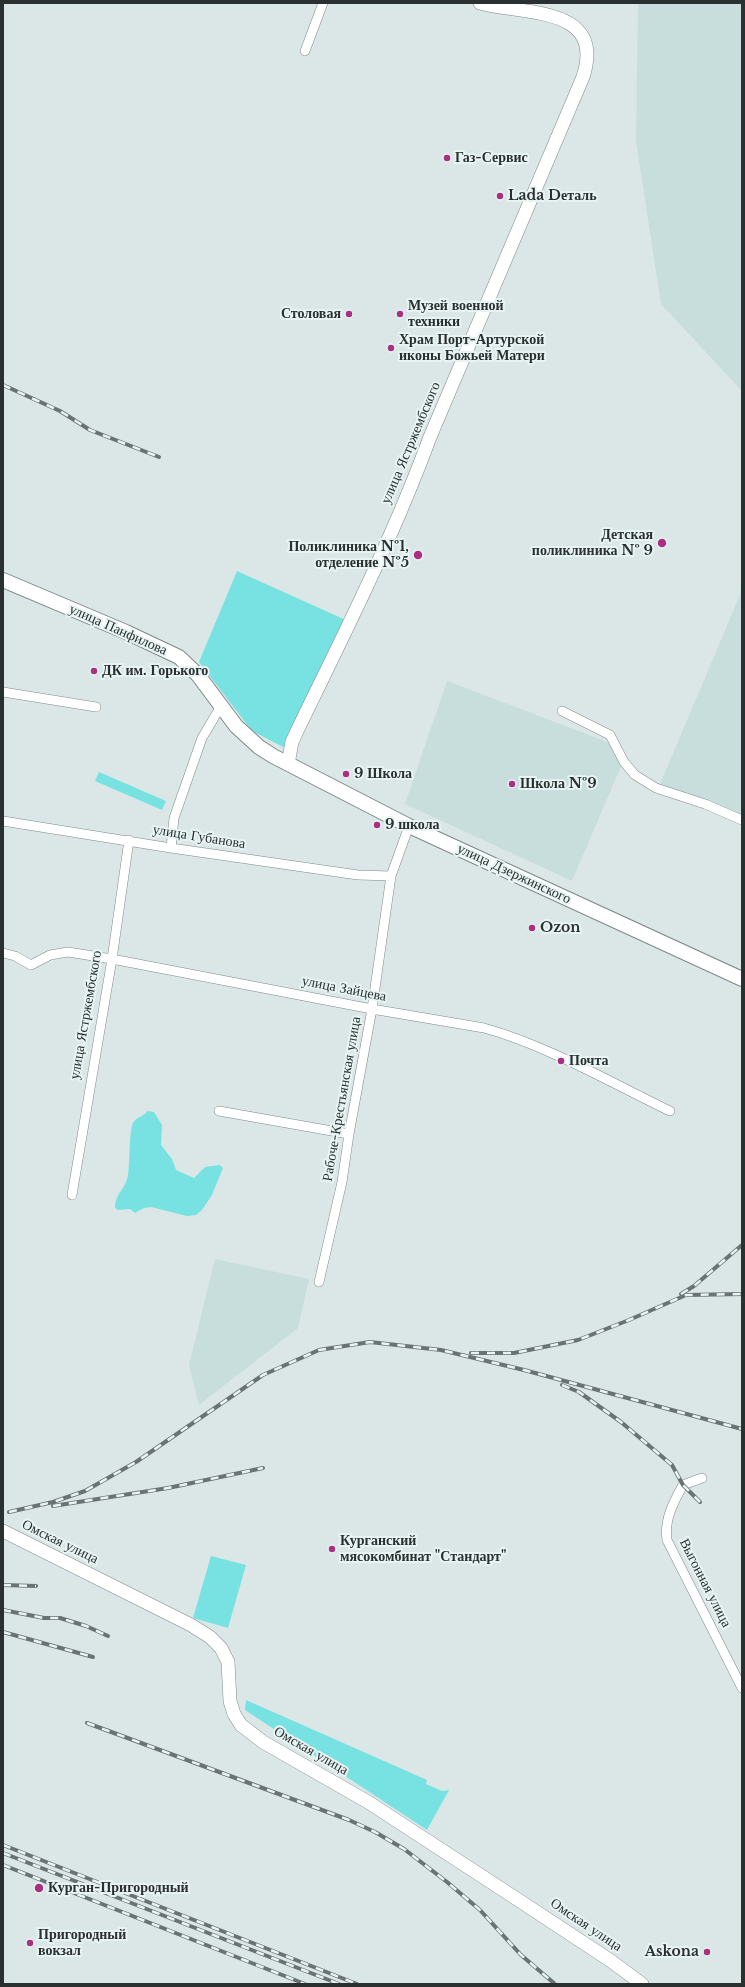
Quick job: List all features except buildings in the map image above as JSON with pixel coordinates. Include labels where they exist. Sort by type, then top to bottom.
[{"type":"main road","name":"улица Ястржембского","points":[[288,764],[292,742],[350,621],[412,484],[430,437],[588,64],[589,53],[586,42],[571,24],[554,16],[480,3]]},
{"type":"main road","name":"улица Панфилова","points":[[3,580],[126,632],[179,657],[193,670],[246,737],[258,747],[288,764]]},
{"type":"main road","name":"улица Дзержинского","points":[[288,764],[409,826],[742,979]]},
{"type":"main road","name":"Омская улица","points":[[3,1532],[191,1625],[210,1637],[221,1648],[228,1662],[230,1701],[234,1714],[241,1725],[263,1742],[368,1802],[611,1960],[642,1984]]},
{"type":"street","points":[[306,51],[323,3]]},
{"type":"street","points":[[3,692],[96,707]]},
{"type":"street","points":[[171,848],[174,818],[202,738],[221,706]]},
{"type":"street","points":[[562,711],[610,735],[624,762],[635,775],[656,788],[705,804],[742,820]]},
{"type":"street","name":"улица Губанова","points":[[3,821],[129,840],[171,848],[358,875],[391,876]]},
{"type":"street","name":"Рабоче-Крестьянская улица","points":[[319,1282],[342,1182],[349,1134],[372,1009],[391,876],[409,826]]},
{"type":"street","name":"улица Ястржембского","points":[[72,1195],[112,959],[129,840]]},
{"type":"street","name":"улица Зайцева","points":[[3,953],[15,956],[32,965],[50,955],[60,952],[112,959],[372,1009],[484,1028],[502,1033],[548,1052],[670,1111]]},
{"type":"street","points":[[219,1111],[349,1134]]},
{"type":"street","name":"Выгонная улица","points":[[702,1478],[683,1485],[668,1517],[665,1528],[667,1540],[742,1688]]},
{"type":"shaded area","points":[[638,3],[742,3],[742,391],[661,304],[636,141]]},
{"type":"shaded area","points":[[742,562],[742,818],[660,784],[740,595]]},
{"type":"shaded area","points":[[237,571],[348,621],[285,748],[252,731],[199,662]]},
{"type":"shaded area","name":"Школа №9","points":[[447,681],[610,743],[622,764],[572,881],[405,804]]},
{"type":"shaded area","points":[[99,772],[166,801],[162,810],[95,781]]},
{"type":"shaded area","points":[[147,1111],[154,1112],[162,1125],[161,1145],[172,1159],[176,1170],[194,1178],[205,1167],[220,1165],[223,1168],[212,1195],[202,1210],[196,1215],[187,1216],[151,1207],[144,1208],[135,1213],[130,1209],[118,1210],[115,1208],[117,1198],[127,1180],[133,1123]]},
{"type":"shaded area","points":[[215,1259],[309,1279],[298,1328],[199,1405],[189,1365]]},
{"type":"shaded area","points":[[211,1556],[246,1565],[228,1628],[193,1618]]},
{"type":"shaded area","points":[[246,1700],[427,1780],[426,1784],[442,1791],[449,1790],[427,1830],[245,1710]]},
{"type":"railway","points":[[3,385],[60,411],[90,430],[159,457]]},
{"type":"railway","points":[[681,1294],[694,1286],[742,1245]]},
{"type":"railway","points":[[471,1353],[514,1353],[578,1340],[686,1295],[742,1294]]},
{"type":"railway","points":[[9,1512],[53,1502],[85,1491],[136,1462],[263,1375],[319,1350],[370,1342],[441,1350],[524,1370],[742,1429]]},
{"type":"railway","points":[[562,1385],[579,1392],[621,1422],[672,1465],[683,1485],[700,1502]]},
{"type":"railway","points":[[53,1506],[168,1488],[263,1468]]},
{"type":"railway","points":[[3,1585],[36,1586]]},
{"type":"railway","points":[[3,1610],[44,1618],[60,1618],[86,1626],[108,1636]]},
{"type":"railway","points":[[3,1632],[93,1657]]},
{"type":"railway","points":[[87,1723],[349,1820],[375,1832],[404,1849],[447,1882],[480,1910],[521,1955],[555,1984]]},
{"type":"railway","points":[[3,1845],[357,1984]]},
{"type":"railway","points":[[3,1853],[339,1984]]},
{"type":"railway","points":[[3,1865],[305,1984]]},
{"type":"place","name":"Газ-Сервис","points":[[447,158]]},
{"type":"place","name":"Lada Dеталь","points":[[500,196]]},
{"type":"place","name":"Столовая","points":[[349,314]]},
{"type":"place","name":"Музей военной техники","points":[[400,314]]},
{"type":"place","name":"Храм Порт-Артурской иконы Божьей Матери","points":[[391,348]]},
{"type":"place","name":"Детская поликлиника № 9","points":[[662,543]]},
{"type":"place","name":"Поликлиника №1, отделение №5","points":[[418,555]]},
{"type":"place","name":"ДК им. Горького","points":[[94,671]]},
{"type":"place","name":"9 Школа","points":[[346,774]]},
{"type":"place","name":"Школа №9","points":[[512,784]]},
{"type":"place","name":"9 школа","points":[[377,825]]},
{"type":"place","name":"Ozon","points":[[532,928]]},
{"type":"place","name":"Почта","points":[[561,1061]]},
{"type":"place","name":"Курганский мясокомбинат \"Стандарт\"","points":[[332,1549]]},
{"type":"place","name":"Курган-Пригородный","points":[[39,1888]]},
{"type":"place","name":"Пригородный вокзал","points":[[30,1943]]},
{"type":"place","name":"Askona","points":[[707,1952]]}]
